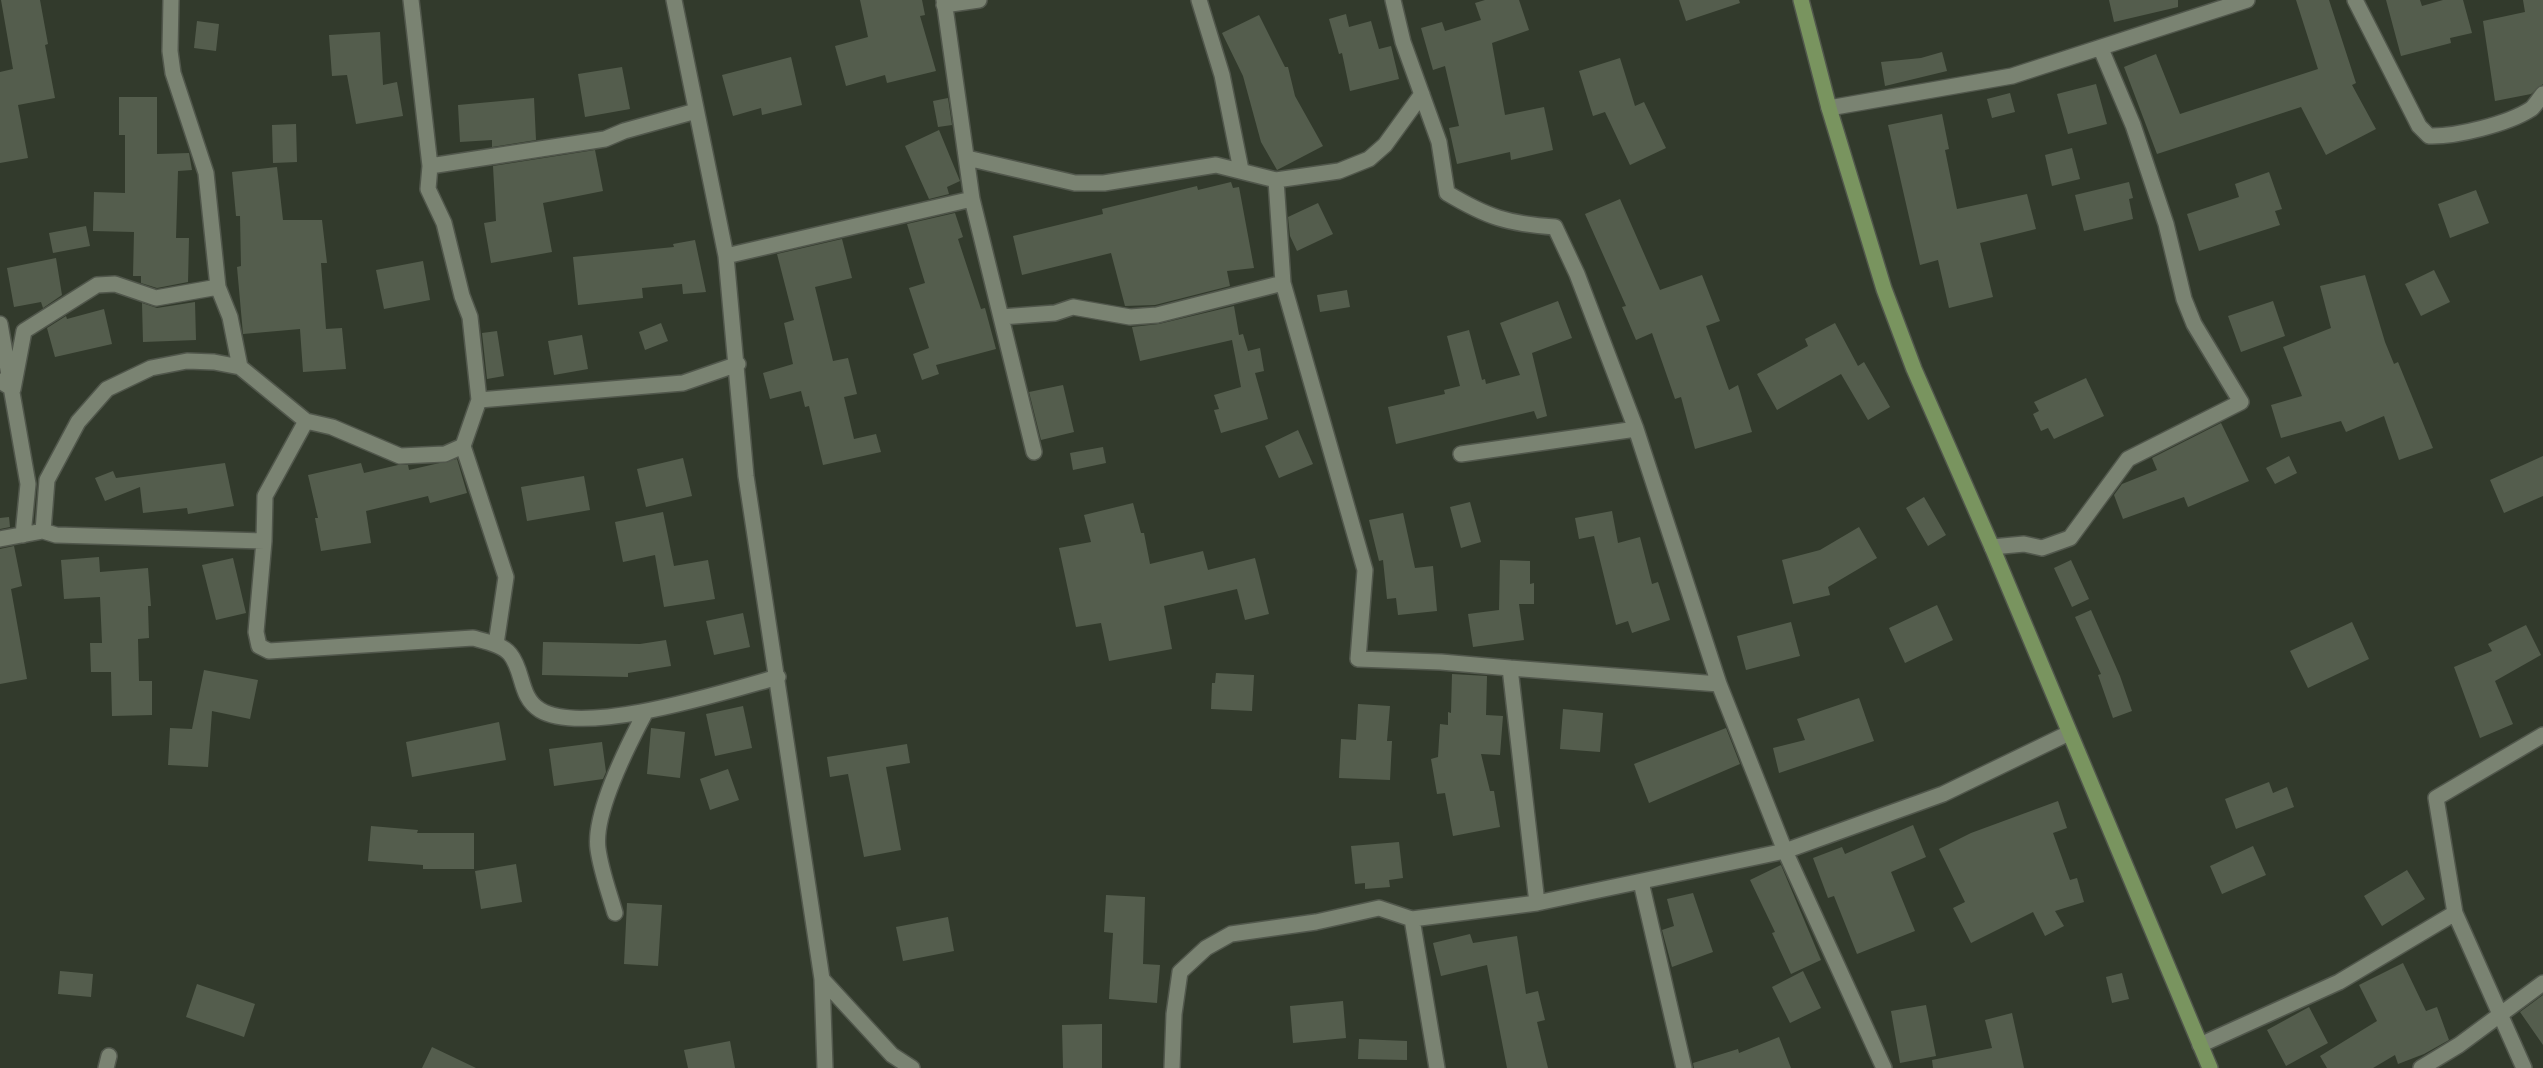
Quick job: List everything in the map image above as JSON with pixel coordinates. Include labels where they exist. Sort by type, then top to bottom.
[{"type":"main road","points":[[1801,0],[1829,108],[1884,289],[1914,369],[1992,547],[2210,1068]]},
{"type":"street","points":[[171,0],[170,51],[173,73],[206,173],[218,287],[230,317],[240,367]]},
{"type":"street","points":[[411,0],[430,166],[428,189],[444,223],[462,296],[470,317],[479,400],[463,446],[506,577],[496,644]]},
{"type":"street","points":[[674,0],[726,256],[738,364],[746,476],[822,979],[825,1068]]},
{"type":"street","points":[[979,0],[944,2],[972,199],[1034,452]]},
{"type":"street","points":[[1199,0],[1222,75],[1241,170]]},
{"type":"street","points":[[1393,0],[1403,42],[1439,142],[1447,193],[1477,211],[1514,224],[1555,227],[1576,274],[1636,429],[1719,684],[1785,851],[1884,1068]]},
{"type":"street","points":[[1829,108],[2012,76],[2247,0]]},
{"type":"street","points":[[2355,0],[2419,126],[2429,136],[2446,137],[2509,119],[2532,108],[2543,94]]},
{"type":"street","points":[[1992,547],[2024,544],[2042,548],[2070,538],[2128,459],[2241,402],[2194,324],[2184,299],[2166,224],[2133,125],[2101,49]]},
{"type":"street","points":[[966,158],[1075,183],[1104,183],[1216,165],[1276,180],[1339,171],[1369,159],[1385,145],[1422,94]]},
{"type":"street","points":[[430,166],[605,139],[624,130],[696,111]]},
{"type":"street","points":[[1276,180],[1283,284],[1365,570],[1358,659],[1441,662],[1719,684]]},
{"type":"street","points":[[726,256],[972,199]]},
{"type":"street","points":[[7,385],[24,331],[97,285],[115,284],[156,298],[218,287]]},
{"type":"street","points":[[1001,317],[1055,313],[1073,307],[1130,317],[1157,315],[1283,284]]},
{"type":"street","points":[[0,324],[7,385],[28,484],[23,534]]},
{"type":"street","points":[[43,531],[47,480],[78,422],[107,389],[151,368],[187,362],[214,362],[240,367],[306,421],[332,427],[400,456],[445,454],[463,446]]},
{"type":"street","points":[[479,400],[683,383],[738,364]]},
{"type":"street","points":[[306,421],[265,496],[264,541],[256,632],[259,646],[269,651],[473,638],[496,644],[510,653],[527,696],[540,710],[563,718],[645,713],[778,677]]},
{"type":"street","points":[[1461,454],[1636,429]]},
{"type":"street","points":[[0,539],[43,531],[56,535],[264,541]]},
{"type":"street","points":[[1510,668],[1537,903]]},
{"type":"street","points":[[615,913],[598,849],[598,833],[622,756],[645,713]]},
{"type":"street","points":[[1172,1068],[1174,1014],[1180,972],[1206,948],[1231,934],[1316,922],[1379,908],[1412,919],[1537,903],[1785,851],[1943,794],[2069,733]]},
{"type":"street","points":[[2524,1068],[2455,912],[2436,798],[2543,735]]},
{"type":"street","points":[[1641,882],[1684,1068]]},
{"type":"street","points":[[2200,1045],[2338,982],[2455,912]]},
{"type":"street","points":[[1412,919],[1437,1068]]},
{"type":"street","points":[[822,979],[892,1055],[912,1068]]},
{"type":"street","points":[[2421,1068],[2459,1045],[2500,1012],[2543,982]]},
{"type":"building","points":[[1,0],[40,0],[48,44],[45,45],[55,98],[18,105],[28,158],[0,163],[0,72],[13,69]]},
{"type":"building","points":[[860,0],[922,0],[925,15],[920,16],[936,71],[887,83],[885,75],[846,86],[835,46],[868,37]]},
{"type":"building","points":[[1485,0],[1519,0],[1529,30],[1492,43],[1505,115],[1544,107],[1553,150],[1511,160],[1510,152],[1457,164],[1449,128],[1459,126],[1445,66],[1433,70],[1421,28],[1442,22],[1445,31],[1481,20],[1475,3]]},
{"type":"building","points":[[1679,0],[1739,0],[1740,3],[1686,21]]},
{"type":"building","points":[[2109,0],[2178,0],[2178,7],[2114,22]]},
{"type":"building","points":[[2296,0],[2329,0],[2356,83],[2352,85],[2376,129],[2326,155],[2301,107],[2157,154],[2124,67],[2156,54],[2180,114],[2318,69]]},
{"type":"building","points":[[2386,0],[2420,0],[2422,6],[2443,0],[2463,0],[2472,33],[2450,38],[2451,43],[2401,56]]},
{"type":"building","points":[[2523,0],[2543,0],[2543,84],[2531,94],[2495,101],[2483,21],[2525,12]]},
{"type":"building","points":[[1346,14],[1349,27],[1371,21],[1379,49],[1391,46],[1399,79],[1350,91],[1342,53],[1339,54],[1329,19]]},
{"type":"building","points":[[1259,15],[1285,67],[1288,67],[1295,96],[1323,146],[1277,170],[1261,142],[1243,76],[1222,33]]},
{"type":"building","points":[[197,21],[219,24],[216,51],[194,48]]},
{"type":"building","points":[[380,32],[383,85],[397,82],[403,116],[356,124],[347,75],[332,76],[329,35]]},
{"type":"building","points":[[1942,52],[1947,71],[1885,86],[1881,62],[1921,58]]},
{"type":"building","points":[[791,57],[802,105],[762,115],[761,108],[733,116],[722,75]]},
{"type":"building","points":[[1620,58],[1635,106],[1644,102],[1666,148],[1630,165],[1605,112],[1593,116],[1579,71]]},
{"type":"building","points":[[622,67],[630,109],[585,117],[578,74]]},
{"type":"building","points":[[2096,84],[2107,124],[2068,134],[2057,94]]},
{"type":"building","points":[[2010,93],[2015,112],[1992,118],[1987,99]]},
{"type":"building","points":[[119,97],[157,97],[157,154],[189,153],[192,170],[178,171],[176,238],[189,238],[188,282],[157,288],[141,283],[141,276],[133,276],[134,232],[93,231],[94,192],[125,193],[125,135],[119,135]]},
{"type":"building","points":[[534,98],[536,140],[492,147],[492,140],[460,142],[458,105]]},
{"type":"building","points":[[948,98],[952,125],[938,127],[933,101]]},
{"type":"building","points":[[1942,114],[1949,149],[1945,150],[1957,209],[2027,194],[2036,229],[1980,243],[1993,297],[1949,308],[1938,260],[1920,265],[1888,125]]},
{"type":"building","points":[[296,124],[297,162],[273,163],[272,125]]},
{"type":"building","points":[[939,130],[960,181],[947,187],[949,194],[929,199],[905,146]]},
{"type":"building","points":[[2072,148],[2080,179],[2052,186],[2045,155]]},
{"type":"building","points":[[595,150],[603,191],[543,203],[552,252],[491,263],[484,223],[496,221],[493,166]]},
{"type":"building","points":[[277,167],[283,220],[322,220],[327,263],[321,263],[326,329],[342,328],[346,369],[303,372],[300,329],[243,334],[237,267],[241,266],[240,216],[236,216],[232,172]]},
{"type":"building","points":[[2269,172],[2282,209],[2275,211],[2280,225],[2199,251],[2187,214],[2239,197],[2235,184]]},
{"type":"building","points":[[1231,182],[1233,188],[1239,187],[1254,268],[1227,271],[1230,286],[1155,305],[1125,306],[1111,253],[1022,275],[1013,236],[1103,214],[1102,209],[1197,186],[1198,190]]},
{"type":"building","points":[[2129,182],[2133,198],[2129,199],[2133,219],[2084,231],[2075,195]]},
{"type":"building","points":[[2476,190],[2489,223],[2450,238],[2438,204]]},
{"type":"building","points":[[1620,199],[1660,290],[1702,275],[1720,321],[1706,326],[1729,390],[1738,385],[1752,432],[1695,449],[1681,397],[1675,399],[1652,333],[1636,340],[1622,307],[1626,306],[1585,214]]},
{"type":"building","points":[[1318,203],[1333,234],[1297,251],[1290,236],[1288,217]]},
{"type":"building","points":[[955,213],[963,237],[958,239],[981,309],[985,308],[996,349],[936,365],[939,374],[922,380],[913,354],[929,348],[909,288],[925,283],[907,224]]},
{"type":"building","points":[[86,226],[90,246],[53,253],[49,233]]},
{"type":"building","points":[[842,239],[852,278],[815,287],[833,361],[848,358],[857,394],[844,397],[854,439],[876,434],[881,452],[823,465],[809,406],[805,407],[801,391],[770,399],[763,373],[793,364],[784,323],[794,320],[777,254]]},
{"type":"building","points":[[695,240],[706,292],[683,294],[682,284],[642,288],[643,298],[578,305],[573,257],[674,247],[673,244]]},
{"type":"building","points":[[56,258],[62,295],[43,308],[41,302],[14,307],[7,268]]},
{"type":"building","points":[[423,261],[430,300],[384,309],[376,270]]},
{"type":"building","points":[[2434,270],[2450,302],[2421,316],[2405,284]]},
{"type":"building","points":[[2365,275],[2385,342],[2394,364],[2398,362],[2433,448],[2399,460],[2384,416],[2346,432],[2341,421],[2281,438],[2271,405],[2302,396],[2283,347],[2331,328],[2320,286]]},
{"type":"building","points":[[1347,290],[1350,307],[1320,312],[1317,295]]},
{"type":"building","points":[[1558,301],[1572,338],[1532,353],[1547,416],[1537,419],[1534,411],[1396,444],[1388,407],[1445,394],[1444,390],[1460,386],[1447,336],[1469,330],[1482,380],[1485,379],[1486,384],[1520,375],[1500,323]]},
{"type":"building","points":[[2273,301],[2285,336],[2241,352],[2228,316]]},
{"type":"building","points":[[195,302],[196,340],[143,342],[142,303],[157,308]]},
{"type":"building","points":[[1234,306],[1239,335],[1243,334],[1248,351],[1260,348],[1264,371],[1255,373],[1268,419],[1221,433],[1214,410],[1219,409],[1214,395],[1241,387],[1232,340],[1140,361],[1132,327],[1159,324]]},
{"type":"building","points":[[104,309],[112,344],[55,357],[47,328],[66,316],[67,319]]},
{"type":"building","points":[[661,323],[668,341],[645,350],[639,332]]},
{"type":"building","points":[[1835,323],[1858,366],[1864,362],[1890,407],[1868,420],[1841,374],[1777,410],[1757,374],[1808,346],[1805,339]]},
{"type":"building","points":[[497,331],[504,376],[487,379],[482,333]]},
{"type":"building","points":[[582,335],[588,369],[554,375],[548,341]]},
{"type":"building","points":[[2086,378],[2104,416],[2054,439],[2048,428],[2041,431],[2033,414],[2039,411],[2034,402]]},
{"type":"building","points":[[1063,385],[1074,432],[1041,440],[1029,392]]},
{"type":"building","points":[[2221,423],[2249,481],[2188,507],[2184,497],[2123,519],[2114,495],[2122,484],[2157,470],[2152,458]]},
{"type":"building","points":[[1298,430],[1313,464],[1279,478],[1265,446]]},
{"type":"building","points":[[1103,447],[1106,463],[1073,470],[1070,453]]},
{"type":"building","points":[[2289,456],[2297,473],[2275,484],[2266,468]]},
{"type":"building","points":[[2543,456],[2543,496],[2504,513],[2490,480]]},
{"type":"building","points":[[683,458],[692,496],[646,507],[637,469]]},
{"type":"building","points":[[457,459],[467,493],[430,503],[428,496],[366,511],[371,543],[321,551],[315,518],[318,518],[308,475],[361,463],[364,473],[398,465],[408,465],[409,470]]},
{"type":"building","points":[[225,463],[234,506],[188,514],[187,508],[143,513],[140,487],[105,501],[95,478],[113,471],[116,478]]},
{"type":"building","points":[[584,476],[590,510],[527,521],[521,487]]},
{"type":"building","points":[[1924,497],[1946,535],[1928,546],[1906,508]]},
{"type":"building","points":[[1470,502],[1481,542],[1461,548],[1450,507]]},
{"type":"building","points":[[1133,503],[1141,533],[1144,533],[1150,564],[1203,551],[1208,570],[1255,558],[1269,614],[1245,620],[1237,589],[1164,606],[1172,649],[1109,661],[1101,623],[1076,627],[1059,548],[1091,542],[1084,515]]},
{"type":"building","points":[[1612,511],[1618,543],[1640,537],[1652,584],[1658,582],[1670,620],[1632,633],[1628,621],[1616,625],[1594,536],[1579,539],[1575,518]]},
{"type":"building","points":[[663,512],[674,566],[708,560],[715,599],[664,607],[655,555],[623,562],[615,522]]},
{"type":"building","points":[[1403,513],[1415,568],[1433,566],[1437,611],[1398,615],[1396,598],[1387,599],[1383,560],[1379,561],[1369,520]]},
{"type":"building","points":[[9,517],[10,527],[0,529],[0,518]]},
{"type":"building","points":[[1859,527],[1877,558],[1828,587],[1830,595],[1793,604],[1782,560],[1820,550]]},
{"type":"building","points":[[14,546],[22,586],[11,589],[27,679],[0,684],[0,549]]},
{"type":"building","points":[[99,557],[100,572],[148,568],[151,606],[148,606],[149,638],[138,639],[139,681],[152,681],[152,715],[112,716],[111,672],[91,672],[90,643],[102,643],[100,597],[64,599],[61,560]]},
{"type":"building","points":[[233,558],[246,613],[216,620],[202,565]]},
{"type":"building","points":[[1500,560],[1530,561],[1530,584],[1534,583],[1534,604],[1519,604],[1524,640],[1473,647],[1468,614],[1499,610]]},
{"type":"building","points":[[2071,560],[2089,599],[2072,607],[2054,568]]},
{"type":"building","points":[[1937,605],[1953,640],[1905,663],[1889,628]]},
{"type":"building","points":[[2091,610],[2120,676],[2132,711],[2113,718],[2098,675],[2101,674],[2075,617]]},
{"type":"building","points":[[743,613],[750,647],[714,655],[706,621]]},
{"type":"building","points":[[1791,622],[1800,656],[1746,670],[1737,636]]},
{"type":"building","points":[[2352,622],[2369,659],[2308,688],[2290,651]]},
{"type":"building","points":[[2526,625],[2541,655],[2495,681],[2513,724],[2480,738],[2454,667],[2492,651],[2488,644]]},
{"type":"building","points":[[666,640],[671,666],[628,673],[628,677],[542,675],[543,642],[640,644]]},
{"type":"building","points":[[204,670],[258,680],[250,719],[212,711],[208,767],[168,765],[170,728],[192,729]]},
{"type":"building","points":[[1216,673],[1254,675],[1252,711],[1211,709],[1212,683],[1215,683]]},
{"type":"building","points":[[1452,674],[1487,676],[1486,715],[1503,716],[1500,755],[1481,754],[1490,791],[1494,791],[1500,827],[1453,836],[1445,793],[1437,794],[1431,759],[1438,757],[1440,724],[1448,725],[1448,712],[1451,713]]},
{"type":"building","points":[[1859,698],[1874,741],[1779,773],[1773,748],[1805,740],[1797,719]]},
{"type":"building","points":[[1358,704],[1390,706],[1387,741],[1392,741],[1390,780],[1339,778],[1341,739],[1356,740]]},
{"type":"building","points":[[743,706],[752,748],[715,756],[706,714]]},
{"type":"building","points":[[1563,709],[1603,713],[1600,752],[1560,749]]},
{"type":"building","points":[[499,722],[506,760],[412,777],[406,742]]},
{"type":"building","points":[[651,728],[685,732],[680,778],[647,774]]},
{"type":"building","points":[[1726,728],[1740,764],[1649,803],[1634,764]]},
{"type":"building","points":[[602,742],[606,772],[603,779],[554,786],[549,749]]},
{"type":"building","points":[[907,744],[910,763],[886,767],[901,850],[864,857],[848,774],[830,777],[827,757]]},
{"type":"building","points":[[728,769],[739,800],[710,810],[700,779]]},
{"type":"building","points":[[2269,782],[2273,793],[2287,787],[2294,807],[2236,829],[2225,799]]},
{"type":"building","points":[[2058,801],[2067,828],[2053,833],[2070,880],[2077,878],[2084,902],[2055,911],[2064,926],[2045,936],[2033,912],[1971,943],[1953,908],[1965,902],[1939,849],[1971,833]]},
{"type":"building","points":[[1913,825],[1926,857],[1891,872],[1915,931],[1857,954],[1834,896],[1828,898],[1813,858],[1842,847],[1845,854]]},
{"type":"building","points":[[371,826],[418,830],[417,833],[474,833],[474,869],[423,869],[423,865],[368,861]]},
{"type":"building","points":[[1399,842],[1403,878],[1389,880],[1390,887],[1365,889],[1365,883],[1355,884],[1351,846]]},
{"type":"building","points":[[2253,846],[2266,875],[2222,894],[2210,866]]},
{"type":"building","points":[[516,864],[522,902],[481,909],[475,871]]},
{"type":"building","points":[[1781,865],[1821,960],[1791,974],[1772,933],[1775,932],[1750,880]]},
{"type":"building","points":[[2407,870],[2425,899],[2382,926],[2364,896]]},
{"type":"building","points":[[1693,893],[1713,952],[1672,967],[1662,930],[1674,926],[1667,899]]},
{"type":"building","points":[[1106,895],[1145,897],[1143,964],[1160,965],[1157,1003],[1109,999],[1113,933],[1104,932]]},
{"type":"building","points":[[627,903],[662,905],[658,966],[624,964]]},
{"type":"building","points":[[948,917],[954,951],[903,961],[896,927]]},
{"type":"building","points":[[1470,934],[1473,943],[1517,936],[1526,994],[1538,991],[1545,1020],[1537,1022],[1548,1068],[1507,1068],[1487,965],[1441,976],[1433,943]]},
{"type":"building","points":[[2403,963],[2426,1011],[2437,1007],[2449,1040],[2424,1054],[2398,1064],[2395,1055],[2373,1068],[2327,1068],[2320,1056],[2377,1021],[2359,985]]},
{"type":"building","points":[[60,971],[93,974],[91,997],[58,994]]},
{"type":"building","points":[[1803,971],[1821,1008],[1790,1023],[1772,987]]},
{"type":"building","points":[[2122,973],[2129,999],[2112,1003],[2106,977]]},
{"type":"building","points":[[197,984],[255,1004],[244,1037],[186,1017]]},
{"type":"building","points":[[2543,995],[2543,1045],[2520,1012]]},
{"type":"building","points":[[1343,1001],[1346,1038],[1293,1043],[1290,1006]]},
{"type":"building","points":[[1926,1005],[1936,1056],[1900,1063],[1891,1011]]},
{"type":"building","points":[[2309,1007],[2328,1043],[2286,1066],[2267,1030]]},
{"type":"building","points":[[2012,1013],[2024,1068],[1933,1068],[1932,1060],[1992,1048],[1985,1020]]},
{"type":"building","points":[[1102,1024],[1102,1068],[1063,1068],[1062,1025]]},
{"type":"building","points":[[1779,1037],[1791,1068],[1694,1068],[1693,1063],[1738,1049],[1739,1053]]},
{"type":"building","points":[[1359,1039],[1407,1041],[1407,1060],[1358,1059]]},
{"type":"building","points":[[730,1041],[735,1068],[688,1068],[684,1050]]},
{"type":"building","points":[[432,1047],[476,1068],[422,1068]]}]
